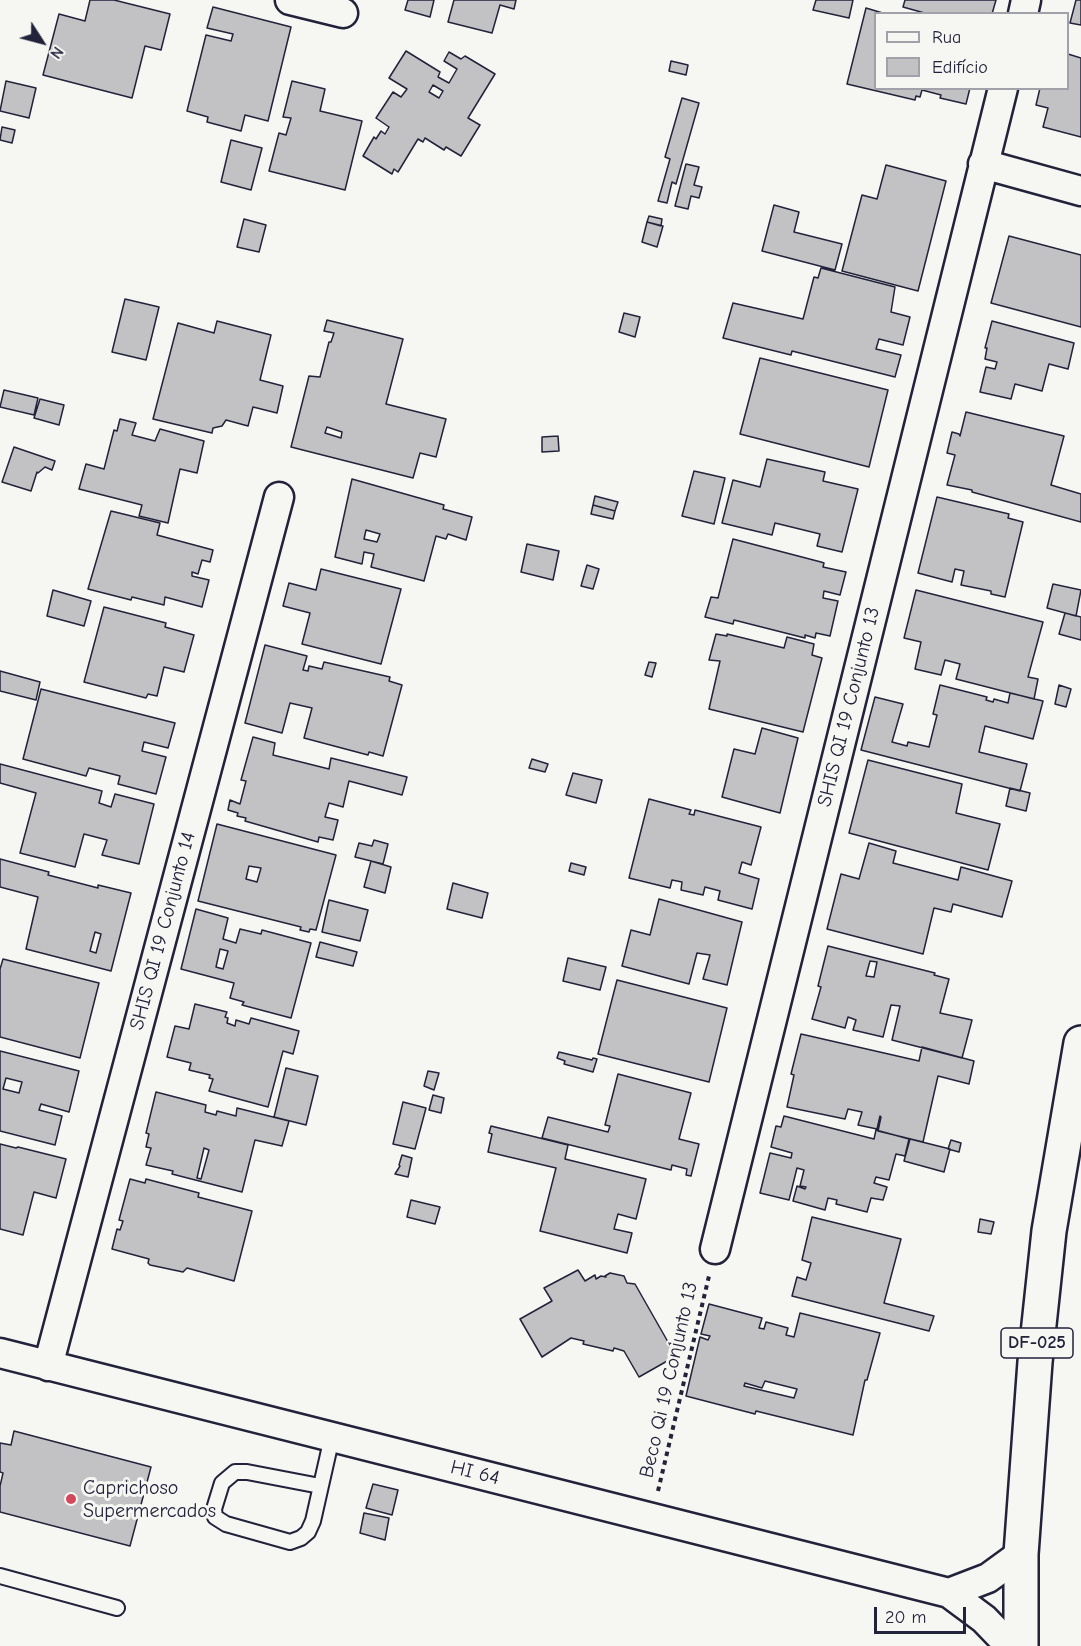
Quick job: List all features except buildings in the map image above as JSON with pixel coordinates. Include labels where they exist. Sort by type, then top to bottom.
[{"type":"main road","name":"DF-025","points":[[1021,1646],[1021,1554],[1035,1362],[1049,1231],[1081,1044]]},
{"type":"street","points":[[290,0],[343,14]]},
{"type":"street","name":"SHIS QI 19 Conjunto 13","points":[[715,1249],[1002,90]]},
{"type":"street","points":[[983,164],[1081,191]]},
{"type":"street","name":"SHIS QI 19 Conjunto 14","points":[[48,1366],[279,497]]},
{"type":"street","name":"HI 64","points":[[0,1353],[949,1593],[984,1619],[1010,1646]]},
{"type":"street","points":[[949,1593],[988,1578],[1021,1554]]},
{"type":"lane","points":[[320,1486],[247,1472],[235,1472],[222,1484],[214,1509],[215,1517],[226,1524],[291,1542],[301,1538],[308,1532],[313,1521],[332,1437]]},
{"type":"lane","points":[[0,1576],[117,1608]]},
{"type":"path","name":"Beco Qi 19 Conjunto 13","points":[[652,1517],[715,1249]]},
{"type":"place","name":"Caprichoso Supermercados","points":[[71,1499]]}]
